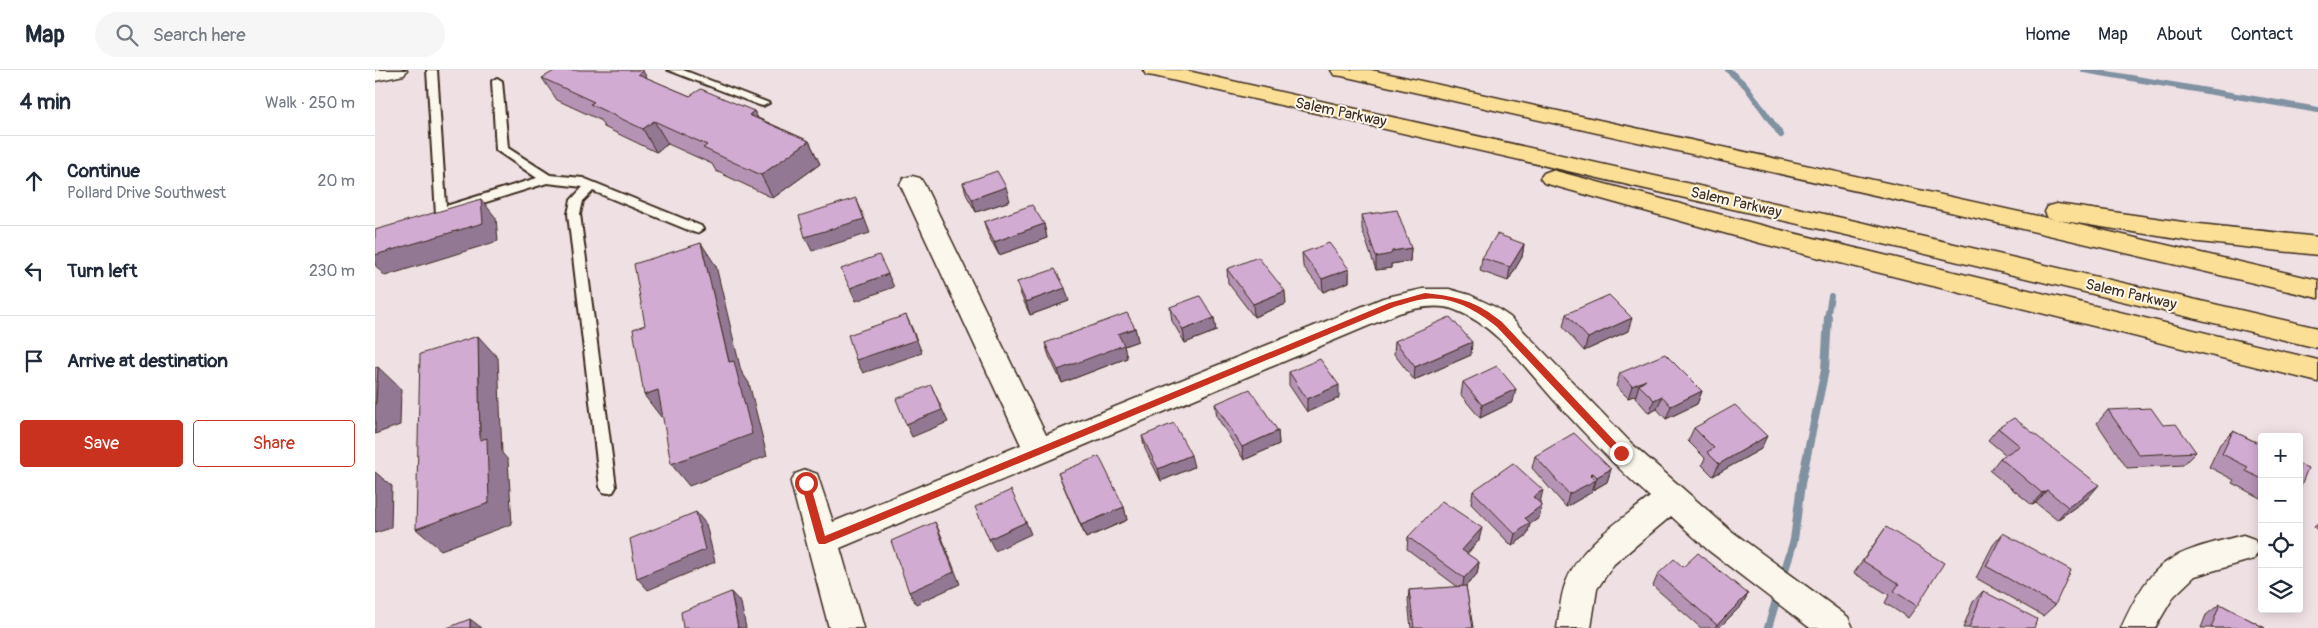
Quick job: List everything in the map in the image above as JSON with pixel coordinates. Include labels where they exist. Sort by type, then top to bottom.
[{"type":"highway","name":"Salem Parkway","points":[[1154,70],[1842,226],[2318,338]]},
{"type":"highway","points":[[1342,70],[1946,203],[2318,289]]},
{"type":"highway","points":[[1284,100],[1347,125],[1760,234],[2318,371]]},
{"type":"highway","points":[[1946,203],[2033,209],[2190,232],[2318,246]]},
{"type":"street","points":[[912,184],[1039,451]]},
{"type":"street","points":[[822,541],[1392,305],[1425,296],[1456,300],[1479,309],[1499,324],[1621,453],[1719,540],[1836,628]]},
{"type":"street","points":[[806,483],[846,628]]},
{"type":"street","points":[[1574,628],[1581,584],[1603,554],[1671,498]]},
{"type":"street","points":[[2138,628],[2145,610],[2169,580],[2185,565],[2243,549]]},
{"type":"lane","points":[[432,70],[440,212],[547,179],[579,181],[697,229]]},
{"type":"lane","points":[[673,70],[763,103]]},
{"type":"lane","points":[[497,81],[502,150],[547,179]]},
{"type":"lane","points":[[591,186],[577,200],[574,214],[609,486]]},
{"type":"building","points":[[556,70],[641,70],[643,71],[638,74],[690,96],[701,89],[754,111],[749,115],[809,141],[761,175],[703,148],[707,145],[654,121],[643,129],[590,104],[594,102],[542,78]]},
{"type":"building","points":[[997,171],[1006,187],[972,199],[963,183]]},
{"type":"building","points":[[856,198],[864,219],[805,237],[799,216]]},
{"type":"building","points":[[481,199],[483,223],[375,255],[375,230]]},
{"type":"building","points":[[1032,205],[1044,224],[994,242],[984,222]]},
{"type":"building","points":[[1397,210],[1411,248],[1392,251],[1391,254],[1376,257],[1362,215]]},
{"type":"building","points":[[1497,234],[1524,244],[1510,267],[1482,258]]},
{"type":"building","points":[[701,243],[729,362],[734,361],[752,434],[671,464],[658,390],[644,395],[633,329],[645,325],[634,264]]},
{"type":"building","points":[[1329,243],[1349,269],[1322,279],[1302,253]]},
{"type":"building","points":[[879,255],[888,274],[850,288],[841,269]]},
{"type":"building","points":[[1258,257],[1285,291],[1253,304],[1227,269]]},
{"type":"building","points":[[1055,269],[1065,288],[1026,302],[1017,282]]},
{"type":"building","points":[[1609,295],[1632,318],[1588,338],[1566,314]]},
{"type":"building","points":[[1200,296],[1214,318],[1183,330],[1170,307]]},
{"type":"building","points":[[1127,313],[1135,328],[1118,334],[1124,345],[1058,370],[1045,343]]},
{"type":"building","points":[[906,315],[916,340],[856,360],[848,335]]},
{"type":"building","points":[[1450,317],[1472,342],[1415,367],[1395,341]]},
{"type":"building","points":[[478,336],[480,440],[487,438],[489,503],[416,529],[420,354]]},
{"type":"building","points":[[1665,354],[1702,391],[1671,406],[1662,396],[1654,400],[1639,385],[1646,380],[1632,386],[1620,373]]},
{"type":"building","points":[[1320,359],[1339,385],[1307,399],[1289,372]]},
{"type":"building","points":[[1497,366],[1516,389],[1482,405],[1463,382]]},
{"type":"building","points":[[378,367],[376,403],[375,404],[375,368]]},
{"type":"building","points":[[931,385],[942,410],[906,424],[896,399]]},
{"type":"building","points":[[1250,389],[1278,431],[1242,447],[1215,404]]},
{"type":"building","points":[[1735,405],[1767,436],[1719,464],[1707,452],[1714,448],[1694,428]]},
{"type":"building","points":[[2151,408],[2163,425],[2176,424],[2196,452],[2139,455],[2108,410]]},
{"type":"building","points":[[2014,418],[2099,485],[2068,507],[2047,490],[2042,493],[2000,458],[2020,446],[1998,428]]},
{"type":"building","points":[[1174,423],[1191,455],[1158,469],[1142,436]]},
{"type":"building","points":[[2233,431],[2258,443],[2258,477],[2246,471],[2248,467],[2222,454]]},
{"type":"building","points":[[1574,433],[1611,469],[1597,477],[1593,473],[1590,474],[1596,480],[1569,494],[1535,456]]},
{"type":"building","points":[[1099,456],[1124,507],[1081,525],[1058,473]]},
{"type":"building","points":[[1513,463],[1543,490],[1533,497],[1542,505],[1525,518],[1530,523],[1515,534],[1473,491]]},
{"type":"building","points":[[2303,466],[2308,468],[2303,480]]},
{"type":"building","points":[[1011,490],[1026,522],[989,539],[975,507]]},
{"type":"building","points":[[1442,501],[1482,528],[1462,550],[1479,562],[1464,578],[1408,537]]},
{"type":"building","points":[[696,512],[705,550],[637,578],[630,539]]},
{"type":"building","points":[[935,522],[954,572],[909,592],[891,541]]},
{"type":"building","points":[[1886,527],[1944,563],[1917,606],[1894,591],[1899,584],[1863,561]]},
{"type":"building","points":[[2003,533],[2071,570],[2055,605],[1986,566]]},
{"type":"building","points":[[1698,553],[1748,594],[1717,625],[1658,574],[1674,559],[1683,567]]},
{"type":"building","points":[[1466,586],[1473,628],[1414,628],[1409,590]]},
{"type":"building","points":[[1983,591],[2037,619],[2034,628],[1969,628]]},
{"type":"building","points":[[731,592],[738,628],[683,628],[681,612]]},
{"type":"building","points":[[2220,604],[2265,628],[2211,628]]},
{"type":"building","points":[[470,619],[470,628],[447,628]]},
{"type":"waterway","points":[[1728,70],[1746,86],[1781,135]]},
{"type":"waterway","points":[[2084,70],[2318,110]]},
{"type":"waterway","points":[[1827,318],[1831,296]]},
{"type":"waterway","points":[[1782,580],[1794,540],[1801,484],[1825,370],[1828,317]]},
{"type":"waterway","points":[[1768,628],[1778,594]]},
{"type":"route","points":[[806,483],[822,541],[1392,305],[1425,296],[1456,300],[1479,309],[1499,324],[1621,453]]}]
